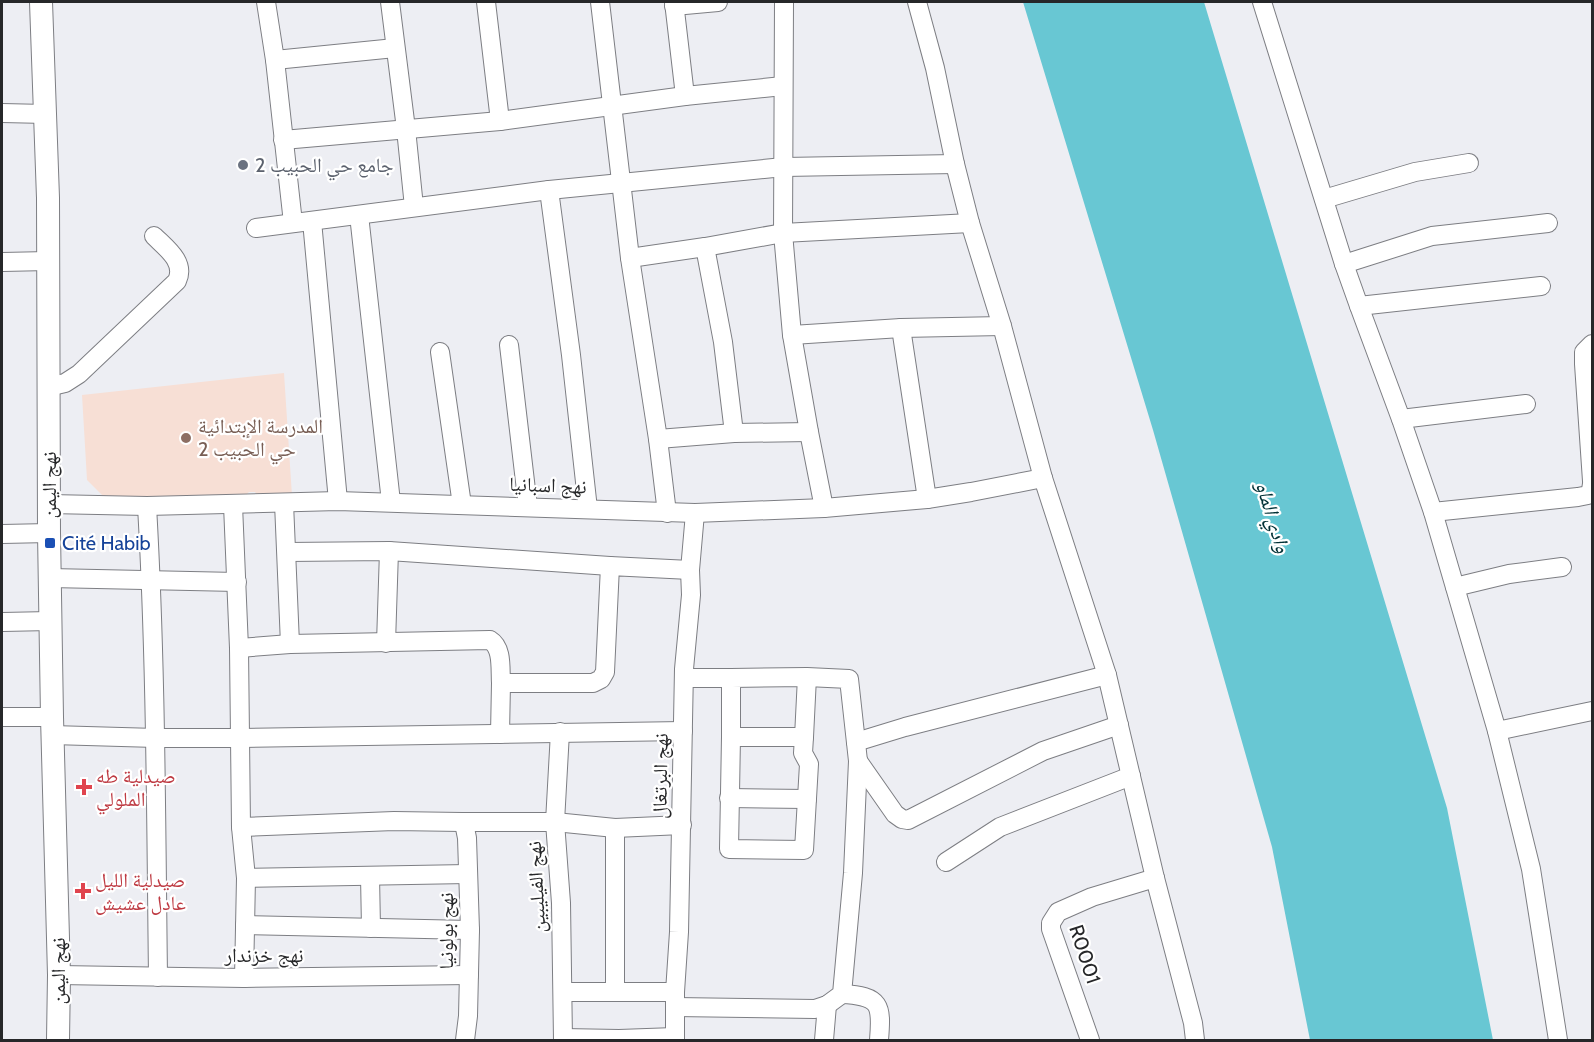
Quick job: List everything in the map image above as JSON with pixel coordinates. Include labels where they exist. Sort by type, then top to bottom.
[{"type":"main road","name":"نهج اليمن","points":[[41,2],[48,261],[50,621],[59,975],[58,1041]]},
{"type":"street","points":[[266,2],[275,60],[293,223]]},
{"type":"street","points":[[390,2],[414,207]]},
{"type":"street","points":[[486,2],[500,121]]},
{"type":"street","points":[[600,2],[630,258],[667,513]]},
{"type":"street","points":[[686,96],[674,4],[718,2]]},
{"type":"street","points":[[784,2],[783,233],[792,335],[824,508]]},
{"type":"street","points":[[917,2],[935,68],[955,165],[970,223],[1002,326],[1043,478],[1107,675],[1196,1041]]},
{"type":"street","points":[[1262,2],[1344,264],[1401,419],[1432,512],[1497,731],[1531,869],[1558,1041]]},
{"type":"street","points":[[275,60],[394,48]]},
{"type":"street","points":[[283,140],[500,121],[686,96],[783,86]]},
{"type":"street","points":[[2,113],[45,114]]},
{"type":"street","points":[[1324,199],[1415,172],[1468,163]]},
{"type":"street","points":[[256,228],[549,190],[784,166],[955,165]]},
{"type":"street","points":[[549,190],[571,355],[588,509]]},
{"type":"street","points":[[359,215],[391,502]]},
{"type":"street","points":[[312,221],[338,501]]},
{"type":"street","points":[[630,258],[783,233],[970,223]]},
{"type":"street","points":[[1344,264],[1432,236],[1548,223]]},
{"type":"street","points":[[48,387],[65,383],[79,374],[177,281],[180,272],[178,262],[154,236]]},
{"type":"street","points":[[705,247],[723,342],[734,433]]},
{"type":"street","points":[[2,262],[48,261]]},
{"type":"street","points":[[1359,306],[1541,286]]},
{"type":"street","points":[[792,335],[901,328],[1002,326]]},
{"type":"street","points":[[901,328],[927,499]]},
{"type":"street","points":[[1432,512],[1588,495],[1593,482],[1584,352],[1593,344]]},
{"type":"street","points":[[509,345],[528,507]]},
{"type":"street","points":[[440,352],[462,505]]},
{"type":"street","points":[[1401,419],[1526,404]]},
{"type":"street","points":[[658,439],[734,433],[809,432]]},
{"type":"street","name":"نهج اسبانيا","points":[[49,504],[147,506],[338,501],[694,513],[824,508],[927,499],[1043,478]]},
{"type":"street","points":[[284,503],[290,644]]},
{"type":"street","points":[[233,505],[239,648],[241,827],[246,878],[244,978]]},
{"type":"street","points":[[147,506],[156,738],[158,977]]},
{"type":"street","name":"نهج البرتغال","points":[[675,1039],[675,1000],[680,932],[684,678],[691,595],[690,570],[694,513]]},
{"type":"street","points":[[2,534],[49,532]]},
{"type":"street","points":[[287,552],[389,551],[690,570]]},
{"type":"street","points":[[386,643],[389,551]]},
{"type":"street","points":[[501,683],[593,683],[601,679],[605,672],[610,566]]},
{"type":"street","points":[[1455,587],[1509,574],[1562,567]]},
{"type":"street","points":[[50,578],[237,582]]},
{"type":"street","points":[[2,622],[50,621]]},
{"type":"street","points":[[239,648],[290,644],[490,640],[499,649],[500,734]]},
{"type":"street","points":[[856,742],[905,727],[1107,675]]},
{"type":"street","points":[[731,678],[729,849],[804,850],[809,765],[803,753],[807,677]]},
{"type":"street","points":[[684,678],[849,679],[858,761],[853,873],[842,994]]},
{"type":"street","points":[[1497,731],[1593,711]]},
{"type":"street","points":[[2,717],[52,726],[156,738],[683,731]]},
{"type":"street","points":[[858,761],[895,814],[908,820],[1043,751],[1119,725]]},
{"type":"street","name":"نهج الفيليبين","points":[[560,732],[555,822],[561,903],[563,1039]]},
{"type":"street","points":[[731,737],[804,737]]},
{"type":"street","points":[[946,862],[1000,827],[1131,776]]},
{"type":"street","points":[[729,798],[807,799]]},
{"type":"street","points":[[241,827],[394,821],[555,822],[615,828],[682,825]]},
{"type":"street","name":"نهج بولونيا","points":[[462,822],[466,832],[470,930],[468,1016],[465,1041]]},
{"type":"street","points":[[615,828],[615,992]]},
{"type":"street","points":[[246,878],[468,874]]},
{"type":"street","points":[[370,876],[371,928]]},
{"type":"street","name":"R0001","points":[[1090,1041],[1051,929],[1051,922],[1058,912],[1083,901],[1155,878]]},
{"type":"street","points":[[245,925],[470,930]]},
{"type":"street","name":"نهج خزندار","points":[[59,975],[244,978],[469,975]]},
{"type":"street","points":[[563,992],[615,992],[675,1000],[816,1009],[827,1005],[842,994],[859,995],[878,1005],[880,1012],[879,1041]]},
{"type":"street","points":[[824,1041],[827,1005]]},
{"type":"street","points":[[563,1039],[675,1039]]},
{"type":"shaded area","name":"المدرسة الإبتدائية حي الحبيب 2","points":[[284,373],[292,496],[259,497],[255,492],[249,492],[245,496],[106,499],[87,480],[82,395]]},
{"type":"water","name":"وادي الماو","points":[[1023,2],[1204,2],[1447,808],[1493,1040],[1310,1040],[1272,847],[1153,430]]},
{"type":"place","name":"جامع حي الحبيب 2","points":[[243,165]]},
{"type":"place","name":"المدرسة الإبتدائية حي الحبيب 2","points":[[186,438]]},
{"type":"place","name":"Cité Habib","points":[[50,543]]},
{"type":"place","name":"صيدلية طه الملولي","points":[[84,787]]},
{"type":"place","name":"صيدلية الليل عادل عشيش","points":[[83,891]]}]
